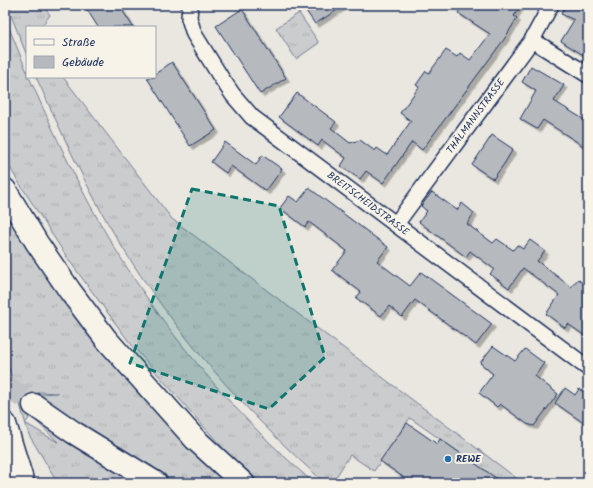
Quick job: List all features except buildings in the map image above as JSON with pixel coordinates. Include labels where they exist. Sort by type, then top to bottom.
[{"type":"highway","points":[[5,190],[41,249],[106,339],[195,439],[243,483]]},
{"type":"highway","points":[[34,405],[73,432],[156,483]]},
{"type":"highway","points":[[5,424],[23,483]]},
{"type":"street","name":"BREITSCHEIDSTRASSE","points":[[190,5],[189,18],[194,34],[224,83],[252,117],[588,368]]},
{"type":"street","name":"THÄLMANNSTRASSE","points":[[396,224],[532,40],[551,5]]},
{"type":"street","points":[[532,40],[588,74]]},
{"type":"highlighted area","points":[[192,189],[279,206],[325,357],[269,409],[130,363]]},
{"type":"green space","points":[[7,5],[43,5],[50,15],[42,26],[26,26],[26,53]]},
{"type":"green space","points":[[299,13],[319,43],[296,59],[276,28]]},
{"type":"green space","points":[[5,18],[26,70],[26,78],[29,78],[89,203],[135,280],[189,354],[218,388],[249,422],[314,483],[261,483],[228,454],[130,343],[68,259],[16,178],[5,158]]},
{"type":"green space","points":[[36,78],[64,78],[172,219],[523,483],[503,483],[410,418],[374,471],[350,455],[332,483],[325,483],[267,429],[213,370],[188,340],[141,276],[119,242],[75,161]]},
{"type":"green space","points":[[5,203],[232,483],[173,483],[39,399],[40,394],[58,393],[39,392],[28,420],[25,423],[9,368],[6,369],[5,365]]},
{"type":"green space","points":[[38,417],[144,483],[58,483],[29,435],[26,423],[59,443],[33,418]]},
{"type":"tunnel","points":[[5,385],[34,405]]},
{"type":"place","name":"REWE","points":[[448,459]]}]
